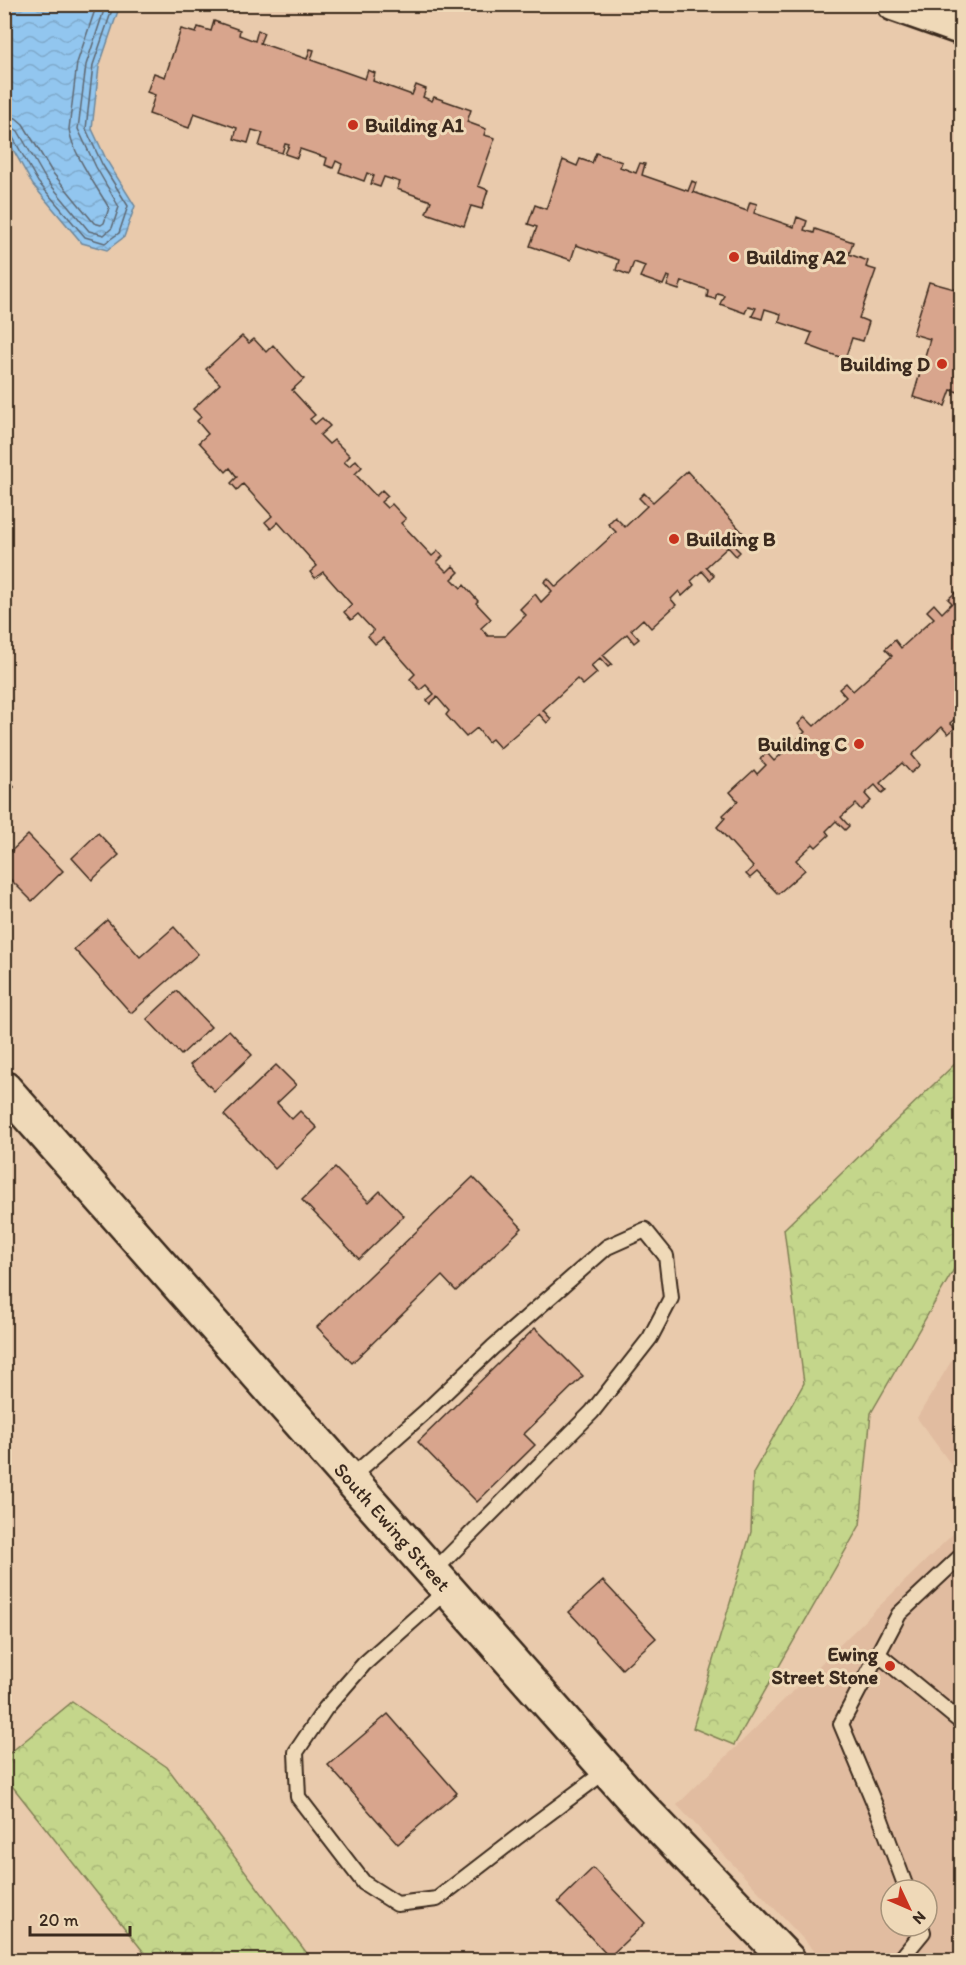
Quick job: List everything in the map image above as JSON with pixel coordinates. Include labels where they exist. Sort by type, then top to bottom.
[{"type":"street","points":[[894,4],[962,28]]},
{"type":"street","name":"South Ewing Street","points":[[4,1088],[635,1801],[789,1960]]},
{"type":"lane","points":[[349,1479],[425,1413],[493,1347],[607,1247],[645,1230],[666,1256],[671,1298],[650,1338],[592,1412],[325,1709],[296,1752],[297,1797],[364,1883],[397,1904],[437,1899],[608,1770]]},
{"type":"lane","points":[[903,1878],[841,1724],[899,1614],[962,1555]]},
{"type":"lane","points":[[878,1654],[962,1723]]},
{"type":"lane","points":[[900,1960],[918,1938]]},
{"type":"shaded area","points":[[961,1345],[961,1478],[917,1418]]},
{"type":"shaded area","name":"Ewing Street Stone","points":[[961,1526],[961,1960],[823,1960],[677,1805]]},
{"type":"green space","points":[[961,1058],[961,1257],[871,1413],[860,1525],[734,1745],[693,1728],[751,1532],[753,1473],[804,1383],[784,1229]]},
{"type":"green space","points":[[72,1702],[167,1767],[312,1960],[150,1960],[5,1777],[5,1757]]},
{"type":"water","points":[[4,5],[120,5],[99,67],[92,129],[107,161],[135,206],[124,237],[107,250],[82,243],[33,185],[5,135]]},
{"type":"building","name":"Building A1","points":[[214,21],[240,30],[239,35],[255,41],[258,30],[264,33],[260,43],[307,59],[310,49],[314,50],[311,60],[365,79],[368,70],[375,73],[373,81],[412,95],[416,85],[426,89],[423,97],[432,101],[434,97],[471,110],[467,122],[486,129],[484,135],[495,138],[478,186],[488,190],[482,209],[471,206],[464,226],[426,213],[431,201],[397,189],[400,182],[384,177],[380,187],[371,184],[374,176],[367,173],[364,181],[339,172],[342,164],[336,161],[333,168],[325,165],[327,158],[300,149],[297,158],[285,154],[289,145],[285,144],[282,153],[259,146],[263,133],[252,130],[248,143],[234,139],[237,128],[194,113],[189,128],[149,114],[155,95],[147,92],[154,73],[165,77],[181,29],[196,33],[198,27],[211,31]]},
{"type":"building","name":"Building A2","points":[[596,153],[622,162],[620,167],[636,173],[640,163],[645,164],[642,175],[688,191],[692,181],[696,183],[693,192],[747,211],[750,202],[757,204],[754,213],[794,227],[797,217],[807,221],[804,230],[814,233],[815,229],[853,242],[849,254],[868,261],[866,267],[876,270],[859,318],[869,322],[863,341],[852,338],[845,359],[807,345],[812,333],[779,322],[781,314],[765,309],[762,319],[752,316],[756,308],[748,306],[745,313],[720,304],[724,295],[717,293],[715,299],[707,297],[708,290],[682,281],[679,290],[667,286],[670,277],[667,276],[663,285],[640,277],[645,266],[634,262],[629,275],[616,270],[619,260],[576,245],[571,260],[530,246],[537,227],[528,224],[535,205],[546,209],[563,160],[577,166],[580,159],[592,163]]},
{"type":"building","name":"Building D","points":[[929,282],[962,291],[962,393],[951,390],[945,406],[913,397],[930,339],[913,334]]},
{"type":"building","name":"Building B","points":[[242,336],[249,343],[254,339],[266,352],[273,345],[304,379],[292,390],[315,415],[310,419],[315,424],[322,418],[330,426],[320,435],[329,444],[334,440],[350,456],[344,462],[349,466],[356,460],[362,467],[355,474],[376,496],[382,490],[388,496],[381,502],[387,508],[392,504],[406,519],[401,523],[432,556],[438,551],[443,556],[437,562],[447,572],[453,566],[459,572],[452,579],[461,588],[464,585],[491,619],[481,628],[488,636],[505,636],[526,615],[520,609],[535,594],[541,602],[552,591],[544,582],[548,578],[556,587],[616,532],[608,524],[615,517],[625,527],[647,506],[639,498],[644,493],[653,502],[687,471],[744,534],[732,544],[740,552],[736,556],[728,547],[706,567],[714,576],[710,580],[702,571],[691,581],[694,585],[682,596],[679,591],[671,599],[676,605],[651,628],[643,619],[631,630],[639,639],[634,643],[627,634],[603,655],[612,664],[608,667],[600,658],[591,666],[597,673],[583,685],[577,679],[543,710],[551,719],[547,723],[539,714],[500,748],[492,739],[488,742],[477,728],[466,737],[446,715],[449,711],[437,697],[430,704],[427,700],[434,694],[426,685],[420,690],[410,679],[415,674],[383,638],[375,644],[368,636],[374,631],[358,614],[351,620],[344,612],[352,605],[323,572],[315,578],[310,572],[317,566],[278,522],[271,529],[265,522],[272,516],[243,484],[237,490],[231,483],[237,477],[230,468],[226,472],[199,442],[208,434],[197,421],[201,417],[193,409],[220,384],[206,369]]},
{"type":"building","name":"Building C","points":[[962,587],[962,724],[956,718],[950,723],[955,728],[948,734],[942,727],[912,755],[920,765],[911,773],[902,763],[880,783],[886,790],[882,793],[875,785],[865,794],[871,801],[861,810],[856,804],[841,817],[849,826],[845,830],[836,821],[826,831],[829,835],[816,847],[813,844],[796,860],[805,870],[778,894],[757,872],[750,878],[746,874],[753,867],[717,827],[725,818],[723,815],[738,801],[730,792],[754,770],[757,774],[766,765],[760,759],[767,753],[774,761],[805,732],[798,724],[805,717],[814,726],[846,697],[839,689],[846,683],[853,691],[892,656],[885,649],[895,640],[901,648],[934,618],[927,611],[934,604],[942,613],[952,603],[948,599]]},
{"type":"building","points":[[4,776],[14,787],[4,796]]},
{"type":"building","points":[[98,833],[119,855],[92,880],[72,858]]},
{"type":"building","points":[[28,835],[63,871],[32,901],[4,873],[4,858]]},
{"type":"building","points":[[107,920],[140,957],[174,927],[198,954],[131,1013],[74,949]]},
{"type":"building","points":[[177,991],[211,1027],[181,1055],[147,1019]]},
{"type":"building","points":[[229,1030],[252,1055],[214,1091],[190,1065]]},
{"type":"building","points":[[276,1065],[296,1085],[277,1103],[292,1119],[300,1111],[317,1128],[275,1169],[224,1115]]},
{"type":"building","points":[[335,1168],[369,1202],[380,1191],[404,1216],[359,1259],[302,1200]]},
{"type":"building","points":[[473,1177],[522,1228],[456,1291],[442,1276],[352,1363],[317,1327]]},
{"type":"building","points":[[535,1328],[583,1376],[524,1434],[535,1445],[477,1502],[418,1442]]},
{"type":"building","points":[[603,1581],[656,1638],[622,1669],[569,1612]]},
{"type":"building","points":[[388,1714],[457,1793],[398,1844],[328,1765]]},
{"type":"building","points":[[593,1868],[645,1923],[609,1957],[558,1902]]},
{"type":"place","name":"Building A1","points":[[353,125]]},
{"type":"place","name":"Building A2","points":[[734,257]]},
{"type":"place","name":"Building D","points":[[942,364]]},
{"type":"place","name":"Building B","points":[[674,539]]},
{"type":"place","name":"Building C","points":[[859,744]]},
{"type":"place","name":"Ewing Street Stone","points":[[890,1666]]}]
